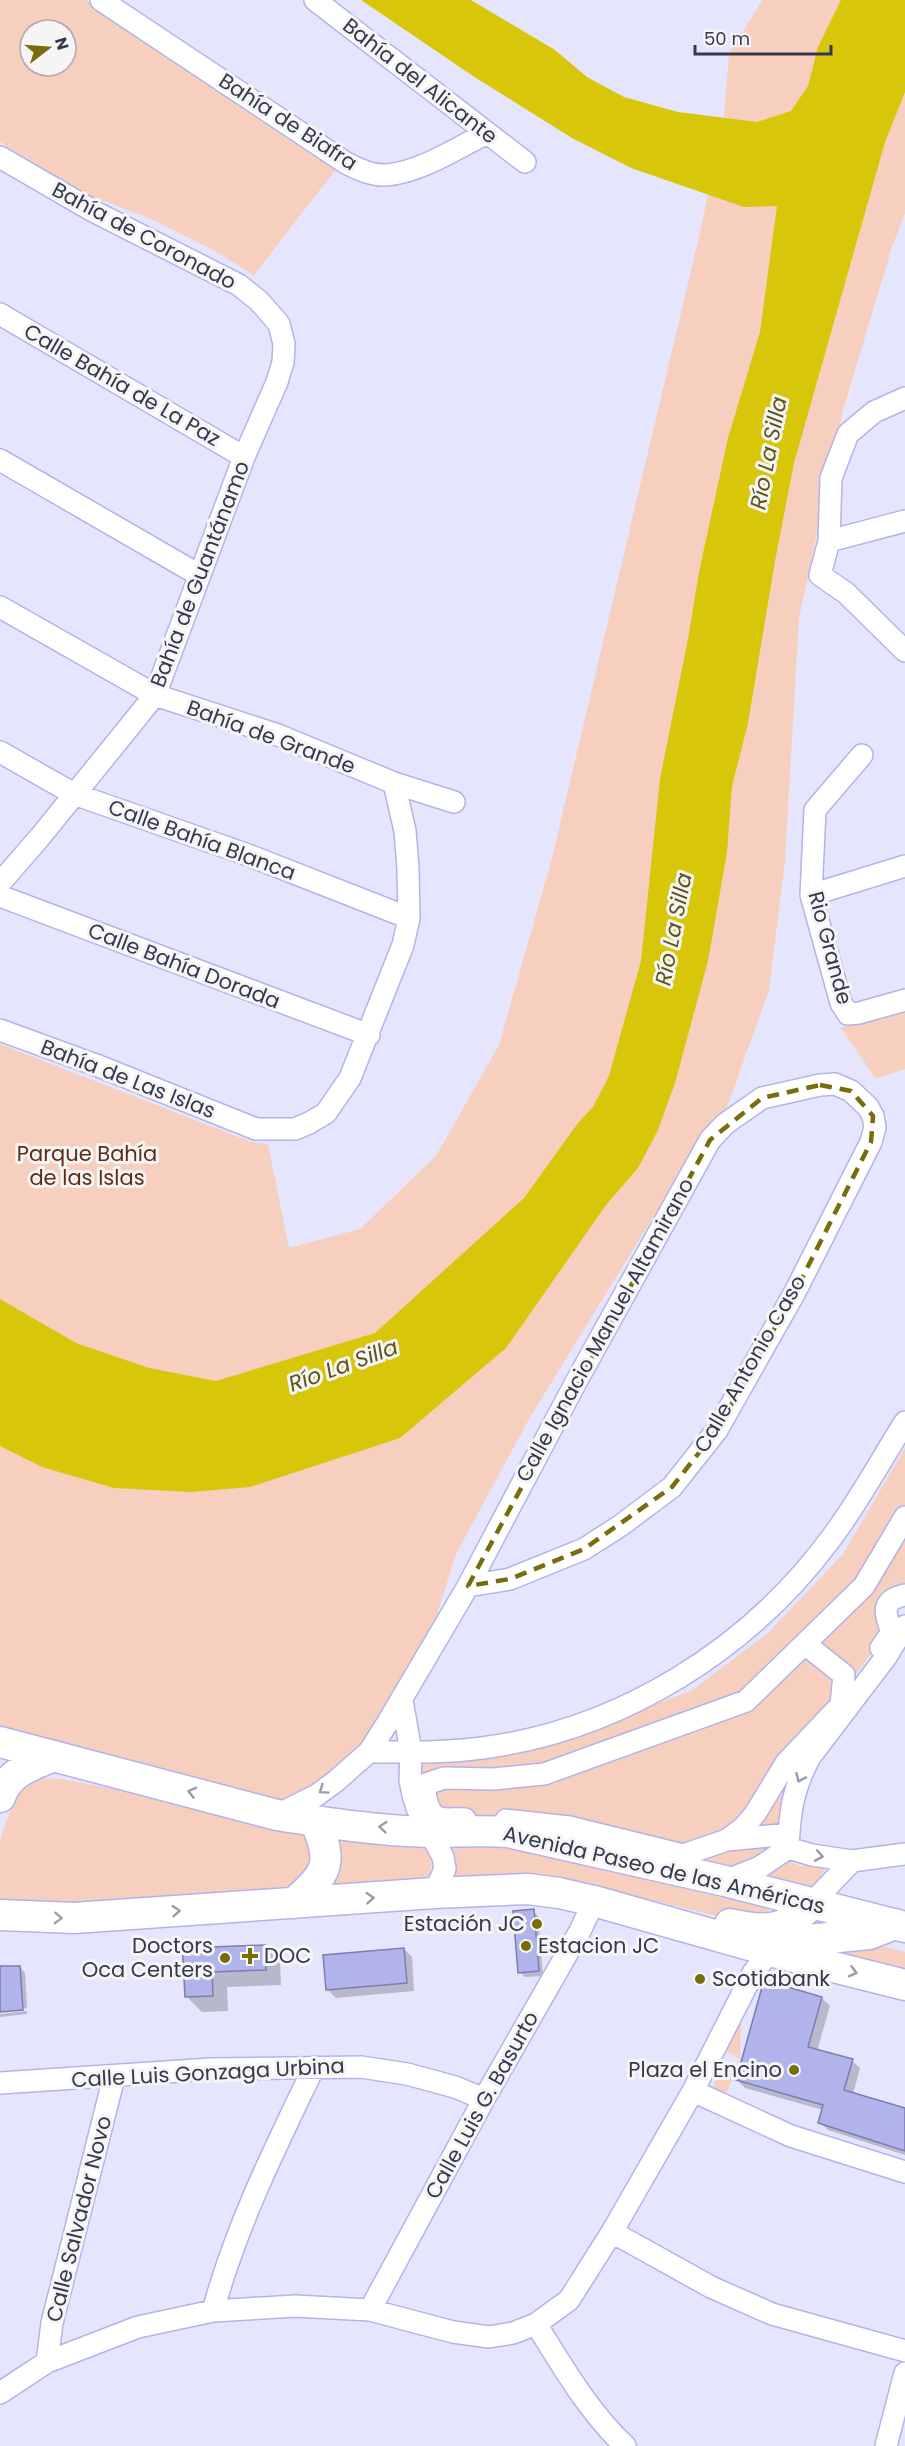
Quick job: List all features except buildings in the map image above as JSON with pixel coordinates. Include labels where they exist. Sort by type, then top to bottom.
[{"type":"main road","name":"Avenida Paseo de las Américas","points":[[0,1742],[277,1815],[429,1832],[472,1830],[508,1832],[725,1881],[900,1925]]},
{"type":"main road","points":[[0,1797],[10,1778],[20,1770],[54,1756]]},
{"type":"main road","points":[[294,1903],[317,1881],[326,1865],[326,1850],[315,1821]]},
{"type":"main road","points":[[0,1916],[74,1918],[434,1893],[528,1889],[559,1893],[905,1985]]},
{"type":"main road","points":[[660,1919],[684,1917],[706,1919],[768,1930],[791,1921],[811,1904]]},
{"type":"main road","points":[[774,1952],[808,1940],[869,1934],[900,1925]]},
{"type":"street","name":"Bahía de Biafra","points":[[101,0],[346,163],[366,172],[386,175],[408,170],[487,133]]},
{"type":"street","name":"Bahía del Alicante","points":[[315,0],[525,162]]},
{"type":"street","name":"Bahía de Coronado","points":[[0,157],[93,211],[239,285],[260,301],[279,324]]},
{"type":"street","name":"Calle Bahía de La Paz","points":[[0,314],[244,457]]},
{"type":"street","name":"Bahía de Guantánamo","points":[[0,883],[154,695],[244,457],[278,382],[283,362],[284,344],[279,324]]},
{"type":"street","points":[[905,398],[874,412],[848,434],[831,478],[829,542],[820,575],[846,593],[905,651]]},
{"type":"street","points":[[0,460],[199,575]]},
{"type":"street","points":[[829,542],[905,521]]},
{"type":"street","name":"Bahía de Grande","points":[[0,607],[154,695],[278,735],[394,783],[454,802]]},
{"type":"street","name":"Calle Bahía Blanca","points":[[0,753],[74,794],[249,855],[409,918]]},
{"type":"street","name":"Rio Grande","points":[[862,755],[815,810],[811,895],[841,1003],[848,1014],[905,1000]]},
{"type":"street","points":[[369,1035],[403,945],[409,918],[405,831],[394,783]]},
{"type":"street","points":[[811,895],[905,866]]},
{"type":"street","name":"Calle Bahía Dorada","points":[[0,896],[369,1035]]},
{"type":"street","name":"Bahía de Las Islas","points":[[0,1030],[96,1065],[256,1129],[295,1129],[326,1113],[350,1078],[369,1035]]},
{"type":"street","name":"Calle Ignacio Manuel Altamirano","points":[[277,1815],[317,1795],[369,1752],[468,1586],[581,1372],[710,1140],[725,1124],[762,1098],[820,1085],[835,1084],[859,1097],[873,1116],[875,1127]]},
{"type":"street","name":"Calle Antonio Caso","points":[[468,1586],[510,1579],[584,1549],[620,1526],[672,1487],[717,1430],[816,1251],[863,1158],[875,1127]]},
{"type":"street","points":[[369,1752],[483,1748],[563,1729],[633,1703],[675,1681],[750,1625],[793,1585],[832,1537],[905,1422]]},
{"type":"street","points":[[844,1675],[840,1705],[786,1763],[755,1814],[743,1828],[727,1840],[683,1855],[560,1826],[521,1820],[439,1818],[428,1806],[426,1784],[432,1780],[444,1778],[493,1779],[544,1774],[746,1701],[864,1586],[905,1517]]},
{"type":"street","points":[[844,1675],[868,1666],[873,1661],[892,1632],[886,1618],[888,1603],[894,1598],[905,1596]]},
{"type":"street","points":[[725,1881],[760,1867],[788,1841],[790,1809],[810,1757],[886,1657],[905,1626]]},
{"type":"street","points":[[805,1644],[844,1675]]},
{"type":"street","points":[[402,1700],[419,1751],[432,1780]]},
{"type":"street","points":[[419,1751],[410,1780],[413,1795],[417,1808],[443,1857],[445,1869],[434,1893]]},
{"type":"street","points":[[727,1840],[788,1841],[812,1855],[846,1867]]},
{"type":"street","points":[[811,1904],[846,1867],[903,1852]]},
{"type":"street","points":[[846,1867],[843,1891],[853,1914]]},
{"type":"street","name":"Calle Luis G. Basurto","points":[[370,2310],[483,2099],[580,1931],[594,1902]]},
{"type":"street","points":[[0,2393],[47,2362],[138,2327],[213,2311],[295,2306],[370,2310],[453,2332],[489,2337],[513,2333],[536,2324],[569,2300],[612,2232],[693,2091],[753,1973],[764,1959],[774,1952]]},
{"type":"street","points":[[213,2311],[223,2275],[271,2156],[314,2067]]},
{"type":"street","name":"Calle Luis Gonzaga Urbina","points":[[0,2083],[114,2077],[211,2068],[362,2067],[407,2074],[455,2087],[483,2099]]},
{"type":"street","name":"Calle Salvador Novo","points":[[47,2362],[52,2323],[114,2077]]},
{"type":"street","points":[[693,2091],[791,2136],[905,2172]]},
{"type":"street","points":[[612,2232],[711,2287],[772,2314],[905,2351]]},
{"type":"street","points":[[536,2324],[603,2425],[625,2446]]},
{"type":"street","points":[[886,2446],[905,2373]]},
{"type":"highlighted area","points":[[820,1085],[851,1091],[873,1116],[871,1142],[795,1292],[717,1430],[672,1487],[584,1549],[510,1579],[468,1586],[710,1140],[762,1098]]},
{"type":"green space","points":[[0,0],[86,0],[165,51],[336,169],[254,275],[211,249],[149,218],[88,195],[0,142]]},
{"type":"green space","name":"Parque Bahía de las Islas","points":[[763,0],[905,0],[905,213],[892,247],[844,407],[799,618],[785,861],[769,990],[727,1107],[653,1217],[529,1419],[456,1554],[434,1624],[371,1738],[350,1762],[305,1791],[277,1801],[0,1729],[0,1044],[251,1142],[268,1144],[289,1248],[360,1229],[436,1156],[499,1045],[552,858],[698,241],[723,124],[729,53]]},
{"type":"green space","points":[[905,1009],[905,1069],[876,1079],[841,1028]]},
{"type":"green space","points":[[905,1448],[905,1599],[888,1630],[836,1702],[786,1794],[775,1836],[754,1863],[736,1868],[438,1817],[417,1774],[423,1765],[435,1759],[588,1729],[691,1691],[768,1633],[843,1554]]},
{"type":"green space","points":[[36,1778],[63,1779],[307,1828],[314,1865],[284,1889],[43,1905],[0,1899],[0,1841],[3,1830],[18,1790]]},
{"type":"green space","points":[[340,1833],[424,1840],[432,1861],[428,1877],[425,1882],[324,1890],[338,1861]]},
{"type":"green space","points":[[449,1845],[505,1847],[759,1906],[768,1909],[770,1914],[761,1927],[599,1887],[535,1880],[451,1879]]},
{"type":"green space","points":[[787,1861],[801,1866],[828,1865],[809,1893],[749,1877],[768,1875]]},
{"type":"green space","points":[[852,1939],[905,1952],[905,1973],[839,1955],[836,1950]]},
{"type":"green space","points":[[741,2021],[740,2059],[725,2051]]},
{"type":"green space","points":[[722,2062],[737,2069],[726,2094],[713,2086]]},
{"type":"water","name":"Río La Silla","points":[[361,0],[471,0],[555,50],[587,77],[624,97],[678,112],[757,122],[791,111],[808,86],[818,47],[841,0],[905,0],[905,92],[885,142],[794,463],[748,723],[732,786],[727,852],[708,961],[675,1083],[658,1130],[638,1168],[606,1205],[506,1348],[400,1438],[250,1487],[191,1492],[114,1488],[42,1467],[0,1446],[0,1299],[76,1343],[149,1368],[216,1381],[375,1333],[524,1198],[578,1123],[593,1107],[609,1076],[641,961],[660,779],[699,572],[728,438],[760,332],[777,206],[744,207],[631,168],[572,138],[473,76]]},
{"type":"place","name":"Estación JC","points":[[537,1924]]},
{"type":"place","name":"Estacion JC","points":[[526,1946]]},
{"type":"place","name":"DOC","points":[[250,1956]]},
{"type":"place","name":"Doctors Oca Centers","points":[[225,1958]]},
{"type":"place","name":"Scotiabank","points":[[700,1979]]},
{"type":"place","name":"Plaza el Encino","points":[[794,2070]]}]
